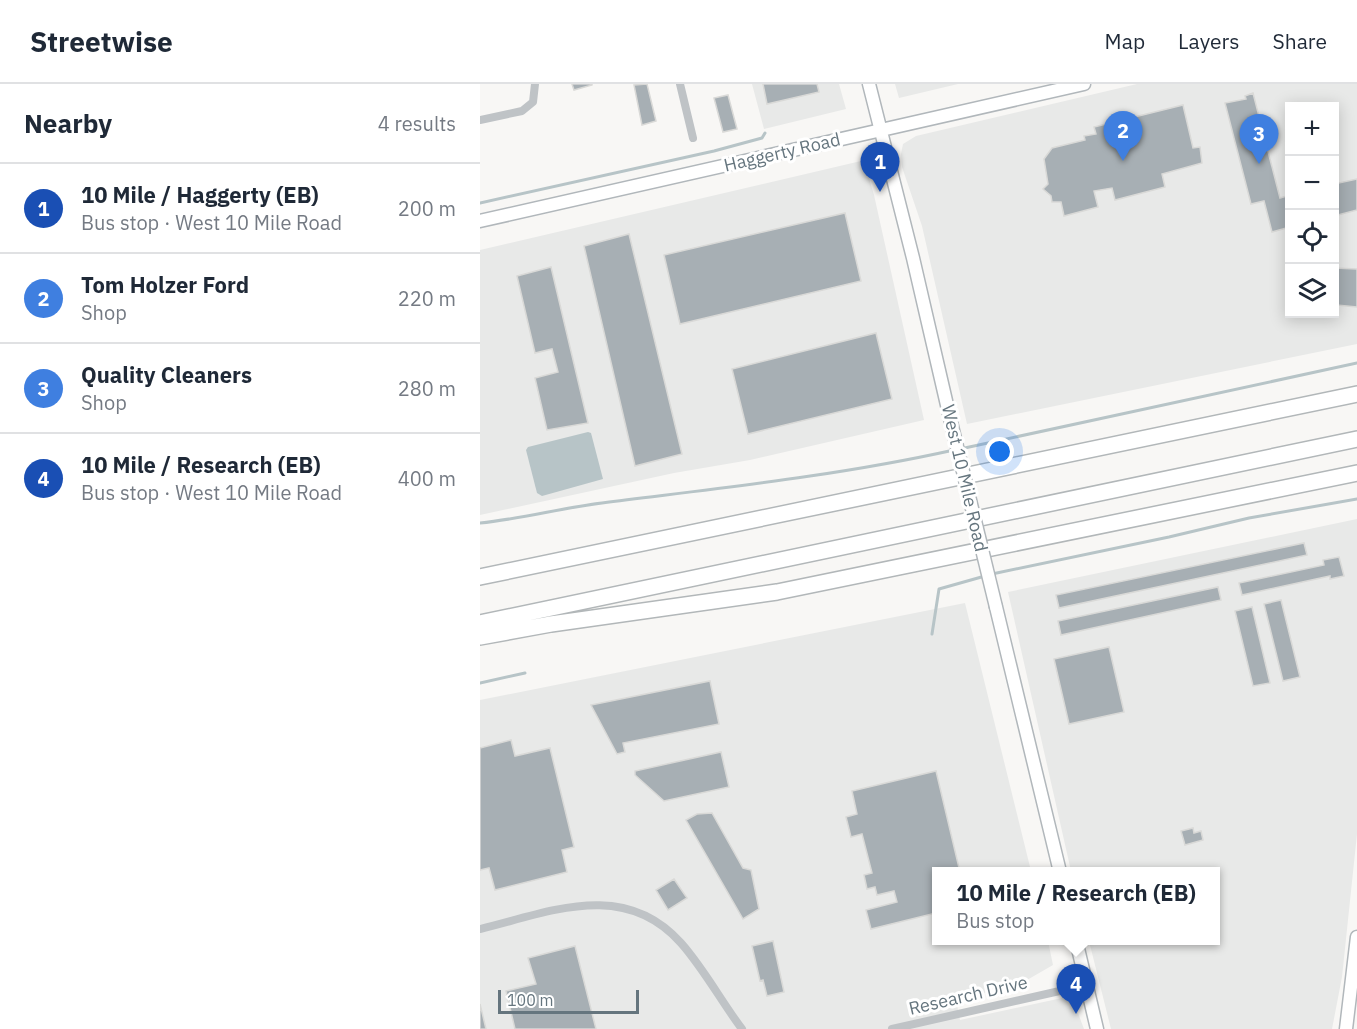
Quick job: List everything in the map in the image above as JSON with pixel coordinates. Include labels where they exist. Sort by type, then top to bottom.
[{"type":"highway","points":[[480,577],[1357,394]]},
{"type":"highway","points":[[480,623],[1357,439]]},
{"type":"highway","points":[[480,637],[563,622],[777,592],[1357,472]]},
{"type":"highway","points":[[1307,484],[1332,488],[1357,483]]},
{"type":"main road","name":"West 10 Mile Road","points":[[868,84],[1059,867]]},
{"type":"main road","name":"Haggerty Road","points":[[480,221],[1084,84]]},
{"type":"main road","points":[[1346,1029],[1357,937]]},
{"type":"main road","points":[[1077,945],[1097,1029]]},
{"type":"street","points":[[480,120],[522,111],[533,102],[536,84]]},
{"type":"street","points":[[680,84],[693,138]]},
{"type":"street","points":[[480,929],[582,905],[608,905],[633,910],[658,922],[682,944],[742,1029]]},
{"type":"street","name":"Research Drive","points":[[892,1029],[1086,985]]},
{"type":"shaded area","points":[[752,84],[839,84],[846,109],[764,129]]},
{"type":"shaded area","points":[[895,84],[958,84],[899,98]]},
{"type":"shaded area","points":[[1137,84],[1357,84],[1357,344],[967,424],[922,226],[902,167],[903,144],[916,136]]},
{"type":"shaded area","points":[[861,161],[874,195],[924,420],[750,460],[674,473],[480,515],[480,250]]},
{"type":"shaded area","points":[[591,433],[603,479],[542,496],[537,493],[526,450],[528,447]]},
{"type":"shaded area","points":[[1357,519],[1357,834],[1342,977],[1332,1029],[1111,1029],[1090,945],[1220,945],[1220,867],[1070,867],[1008,592]]},
{"type":"shaded area","points":[[965,603],[1030,867],[932,867],[932,945],[1049,945],[1053,965],[1027,980],[991,990],[957,1005],[960,1020],[1062,998],[1075,1005],[1084,1029],[480,1029],[480,700]]},
{"type":"building","points":[[572,84],[592,84],[592,85],[574,90]]},
{"type":"building","points":[[647,84],[656,121],[642,125],[634,85]]},
{"type":"building","points":[[763,84],[817,84],[819,92],[767,104]]},
{"type":"building","points":[[1253,93],[1280,198],[1285,196],[1285,228],[1272,232],[1264,201],[1251,204],[1225,103],[1246,99],[1245,96]]},
{"type":"building","points":[[728,95],[737,129],[723,132],[714,98]]},
{"type":"building","points":[[1183,105],[1193,148],[1200,147],[1202,163],[1162,174],[1165,187],[1115,200],[1112,188],[1094,191],[1098,207],[1064,216],[1061,202],[1052,202],[1051,196],[1043,189],[1048,184],[1044,159],[1052,148],[1085,140],[1084,136],[1096,134],[1094,127]]},
{"type":"building","points":[[1357,179],[1357,210],[1339,215],[1339,183]]},
{"type":"building","points":[[845,213],[861,281],[680,324],[664,255]]},
{"type":"building","points":[[629,234],[682,454],[635,466],[584,246]]},
{"type":"building","points":[[551,267],[588,423],[547,430],[535,378],[558,372],[552,349],[535,353],[517,276]]},
{"type":"building","points":[[1339,268],[1357,269],[1357,307],[1339,305]]},
{"type":"building","points":[[876,333],[892,399],[748,434],[732,369]]},
{"type":"building","points":[[1304,543],[1307,555],[1059,608],[1056,595]]},
{"type":"building","points":[[1339,557],[1344,576],[1330,579],[1330,576],[1242,595],[1239,583],[1324,565],[1323,560]]},
{"type":"building","points":[[1218,587],[1221,600],[1061,635],[1058,621]]},
{"type":"building","points":[[1281,600],[1300,677],[1283,681],[1264,604]]},
{"type":"building","points":[[1252,607],[1270,683],[1253,686],[1235,611]]},
{"type":"building","points":[[1109,647],[1124,712],[1069,724],[1054,659]]},
{"type":"building","points":[[710,681],[719,724],[623,743],[625,752],[617,754],[591,705]]},
{"type":"building","points":[[511,740],[515,756],[550,748],[574,847],[562,850],[567,872],[495,890],[489,868],[480,870],[480,748]]},
{"type":"building","points":[[721,752],[729,787],[664,801],[635,775],[635,771]]},
{"type":"building","points":[[936,771],[959,867],[932,867],[932,914],[871,929],[866,910],[897,902],[894,891],[877,895],[875,887],[867,889],[864,875],[872,873],[862,834],[851,837],[846,817],[857,814],[852,791]]},
{"type":"building","points":[[712,813],[743,868],[751,870],[759,909],[743,919],[686,820],[697,814]]},
{"type":"building","points":[[1193,828],[1194,833],[1201,831],[1203,840],[1185,845],[1181,831]]},
{"type":"building","points":[[674,879],[687,898],[668,910],[656,890]]},
{"type":"building","points":[[773,941],[784,992],[767,996],[763,980],[760,981],[752,946]]},
{"type":"building","points":[[575,946],[596,1029],[515,1029],[506,991],[536,984],[528,958]]},
{"type":"building","points":[[480,1004],[486,1029],[480,1029]]},
{"type":"waterway","points":[[480,203],[714,151],[762,138],[765,133]]},
{"type":"waterway","points":[[960,449],[1357,363]]},
{"type":"waterway","points":[[480,523],[587,505],[822,474],[954,450]]},
{"type":"waterway","points":[[992,574],[1249,518],[1357,499]]},
{"type":"waterway","points":[[932,634],[939,589],[985,576]]},
{"type":"waterway","points":[[480,683],[525,673]]},
{"type":"place","name":"Tom Holzer Ford","points":[[1123,161]]},
{"type":"place","name":"Quality Cleaners","points":[[1259,164]]},
{"type":"place","name":"10 Mile / Haggerty (EB)","points":[[880,192]]},
{"type":"place","name":"10 Mile / Research (EB)","points":[[1076,1014]]}]
